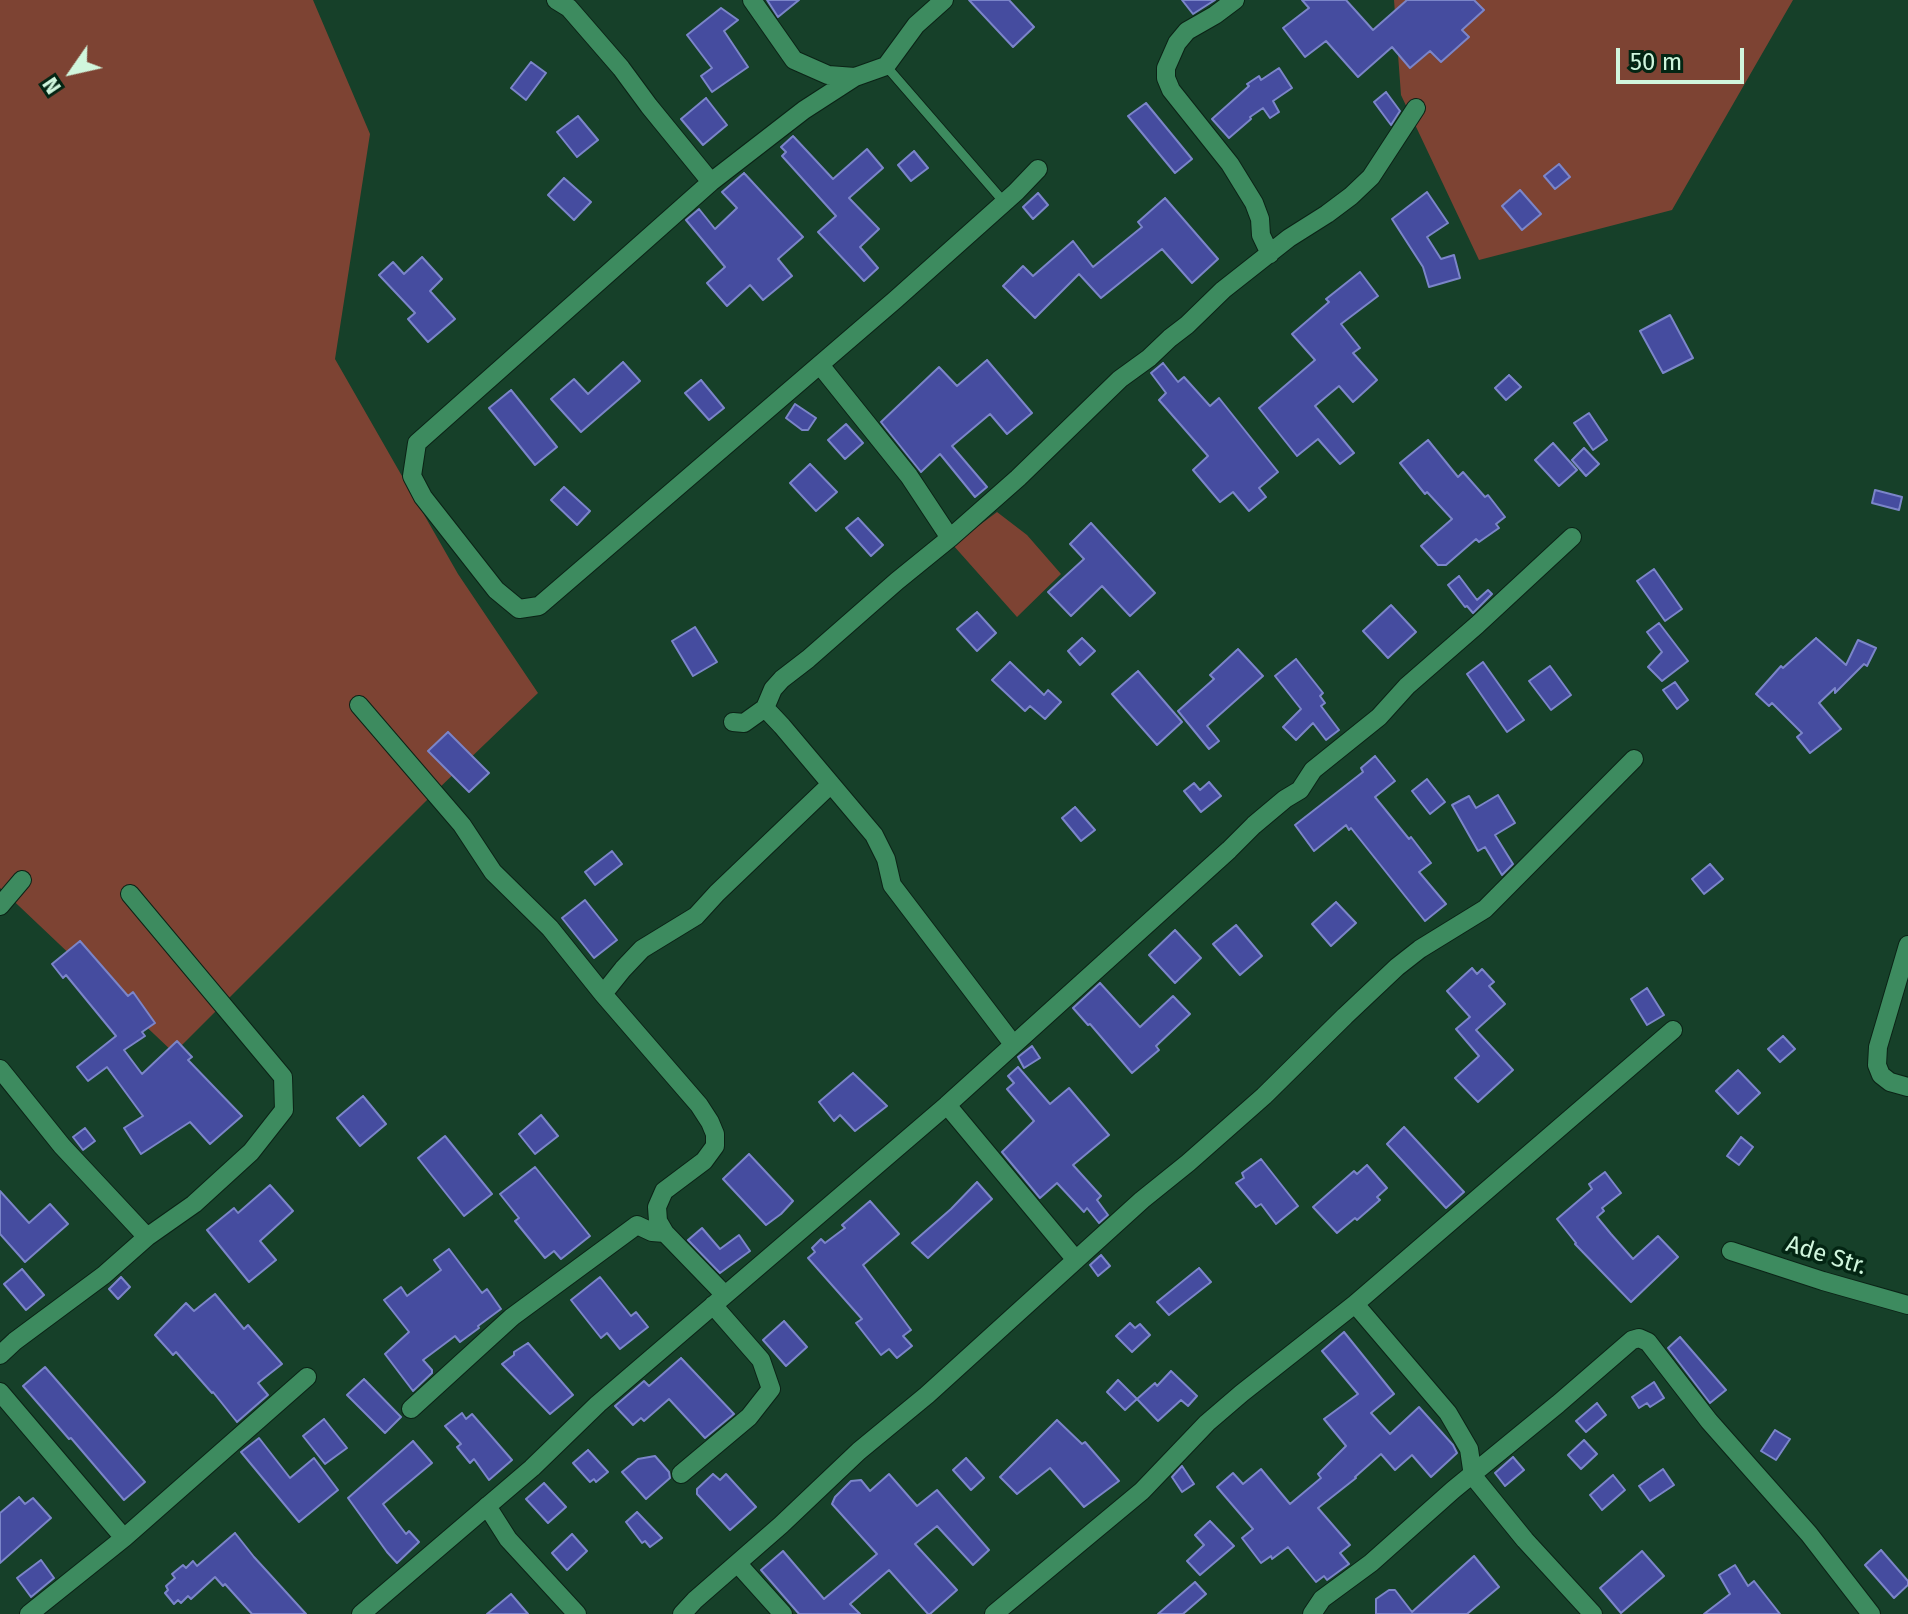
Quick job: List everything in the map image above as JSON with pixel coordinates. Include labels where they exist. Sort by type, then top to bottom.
[{"type":"street","points":[[556,0],[569,8],[621,68],[711,182]]},
{"type":"street","points":[[752,0],[794,60],[828,75],[855,77]]},
{"type":"street","points":[[944,0],[916,25],[886,66],[855,77],[804,110],[711,182],[417,443],[412,476],[423,497],[496,590],[519,609],[539,606],[820,365],[1038,169]]},
{"type":"street","points":[[1235,0],[1187,31],[1177,43],[1166,68],[1166,78],[1171,90],[1230,164],[1254,203],[1260,219],[1261,235],[1270,254]]},
{"type":"street","points":[[733,722],[744,723],[765,708],[773,689],[782,679],[950,538],[1018,478],[1120,379],[1149,358],[1223,290],[1289,238],[1327,214],[1371,177],[1416,108]]},
{"type":"street","points":[[820,365],[909,476],[950,538]]},
{"type":"street","points":[[361,1614],[532,1468],[598,1404],[947,1105],[1254,825],[1300,790],[1313,770],[1379,717],[1407,686],[1572,537]]},
{"type":"street","points":[[359,705],[462,825],[493,872],[550,928],[710,1122],[715,1134],[715,1146],[704,1161],[664,1191],[657,1207],[658,1221],[761,1360],[771,1389],[749,1417],[681,1474]]},
{"type":"street","points":[[765,708],[874,835],[886,859],[892,885],[1013,1044]]},
{"type":"street","points":[[682,1614],[859,1451],[927,1395],[1264,1096],[1397,967],[1485,909],[1634,759]]},
{"type":"street","points":[[603,994],[642,949],[696,916],[831,784]]},
{"type":"street","points":[[0,906],[22,880]]},
{"type":"street","points":[[0,1355],[104,1275],[147,1237],[194,1204],[251,1152],[284,1110],[283,1077],[130,894]]},
{"type":"street","points":[[1908,945],[1878,1047],[1877,1065],[1881,1075],[1890,1082],[1908,1087]]},
{"type":"street","points":[[994,1614],[1142,1491],[1207,1423],[1355,1304],[1673,1030]]},
{"type":"street","points":[[0,1069],[62,1146],[147,1237]]},
{"type":"street","points":[[947,1105],[1076,1260]]},
{"type":"street","points":[[411,1409],[512,1317],[637,1225],[652,1232],[665,1233]]},
{"type":"street","name":"Ade Str.","points":[[1731,1251],[1908,1305]]},
{"type":"street","points":[[1355,1304],[1448,1413],[1469,1449],[1473,1476],[1525,1540],[1593,1614]]},
{"type":"street","points":[[1312,1614],[1322,1599],[1371,1563],[1453,1490],[1632,1340],[1639,1338],[1648,1342],[1709,1421],[1809,1534],[1871,1614]]},
{"type":"street","points":[[29,1614],[124,1538],[307,1377]]},
{"type":"street","points":[[0,1392],[124,1538]]},
{"type":"street","points":[[487,1506],[508,1539],[577,1614]]},
{"type":"street","points":[[738,1564],[783,1614]]},
{"type":"lane","points":[[886,66],[1004,202]]},
{"type":"shaded area","points":[[0,0],[313,0],[370,134],[335,359],[458,574],[538,693],[174,1053],[0,888]]},
{"type":"shaded area","points":[[1394,0],[1793,0],[1672,210],[1479,260],[1401,95]]},
{"type":"shaded area","points":[[997,512],[1027,535],[1061,574],[1017,617],[953,545]]},
{"type":"building","points":[[767,0],[799,0],[778,17]]},
{"type":"building","points":[[969,0],[1009,0],[1034,27],[1013,47]]},
{"type":"building","points":[[1182,0],[1215,0],[1193,14]]},
{"type":"building","points":[[1302,0],[1346,0],[1373,30],[1407,0],[1474,0],[1484,10],[1462,30],[1469,37],[1441,62],[1430,51],[1410,68],[1392,47],[1358,77],[1326,41],[1305,57],[1283,28],[1309,8]]},
{"type":"building","points":[[721,8],[738,20],[724,31],[748,67],[712,92],[701,76],[712,68],[687,35]]},
{"type":"building","points":[[531,62],[546,73],[526,100],[511,88]]},
{"type":"building","points":[[1279,68],[1292,88],[1273,101],[1279,112],[1270,118],[1263,108],[1229,138],[1212,119],[1249,86],[1247,84],[1259,76],[1261,80]]},
{"type":"building","points":[[1386,92],[1400,111],[1391,125],[1374,102]]},
{"type":"building","points":[[706,98],[727,125],[703,145],[681,119]]},
{"type":"building","points":[[1146,103],[1192,159],[1175,173],[1128,116]]},
{"type":"building","points":[[578,116],[598,140],[577,157],[557,132]]},
{"type":"building","points":[[793,136],[833,179],[867,149],[883,168],[849,198],[879,229],[860,247],[878,268],[864,281],[818,232],[836,216],[782,156],[786,152],[781,147]]},
{"type":"building","points":[[914,151],[928,168],[911,181],[898,165]]},
{"type":"building","points":[[1559,164],[1570,177],[1555,189],[1544,176]]},
{"type":"building","points":[[744,173],[803,237],[778,259],[792,276],[763,300],[750,285],[727,306],[707,283],[725,267],[686,220],[699,209],[715,229],[737,208],[722,192]]},
{"type":"building","points":[[564,178],[591,202],[574,220],[548,195]]},
{"type":"building","points":[[1520,190],[1541,214],[1522,230],[1502,206]]},
{"type":"building","points":[[1427,192],[1448,223],[1427,237],[1441,259],[1454,255],[1460,278],[1429,287],[1423,267],[1392,219]]},
{"type":"building","points":[[1038,193],[1048,205],[1033,219],[1023,207]]},
{"type":"building","points":[[1165,198],[1218,259],[1192,283],[1162,249],[1101,298],[1079,274],[1035,318],[1003,286],[1023,266],[1033,276],[1073,241],[1093,267],[1142,227],[1138,222]]},
{"type":"building","points":[[422,257],[442,279],[430,291],[455,319],[428,342],[408,319],[415,313],[379,275],[393,262],[404,274]]},
{"type":"building","points":[[1360,272],[1378,296],[1341,324],[1360,348],[1353,353],[1377,380],[1353,402],[1339,386],[1315,406],[1354,453],[1340,464],[1318,439],[1297,456],[1259,408],[1315,360],[1292,334],[1329,302],[1326,299]]},
{"type":"building","points":[[1670,315],[1693,358],[1663,373],[1640,331]]},
{"type":"building","points":[[987,360],[1032,413],[1007,434],[990,414],[952,446],[987,487],[975,497],[940,454],[921,472],[881,422],[939,367],[957,386]]},
{"type":"building","points":[[623,362],[640,381],[581,432],[551,399],[574,379],[588,394]]},
{"type":"building","points":[[1163,363],[1178,382],[1184,377],[1210,406],[1219,398],[1278,472],[1259,488],[1266,497],[1249,511],[1233,492],[1220,502],[1193,470],[1208,456],[1159,400],[1166,393],[1151,373]]},
{"type":"building","points":[[1509,375],[1521,387],[1506,400],[1495,388]]},
{"type":"building","points":[[701,380],[724,408],[709,420],[685,393]]},
{"type":"building","points":[[511,390],[557,447],[535,465],[489,408]]},
{"type":"building","points":[[795,404],[816,418],[808,430],[802,430],[786,418]]},
{"type":"building","points":[[1589,413],[1607,440],[1593,450],[1574,423]]},
{"type":"building","points":[[846,424],[863,443],[845,459],[828,440]]},
{"type":"building","points":[[1428,440],[1458,477],[1463,472],[1485,497],[1488,495],[1505,517],[1496,524],[1499,528],[1479,542],[1476,539],[1446,565],[1438,565],[1421,546],[1452,519],[1427,492],[1425,494],[1400,463]]},
{"type":"building","points":[[1553,443],[1577,470],[1559,486],[1535,460]]},
{"type":"building","points":[[1584,448],[1599,464],[1586,476],[1572,460]]},
{"type":"building","points":[[810,464],[837,492],[816,511],[790,483]]},
{"type":"building","points":[[564,487],[590,511],[577,525],[551,500]]},
{"type":"building","points":[[1875,490],[1902,497],[1899,510],[1872,503]]},
{"type":"building","points":[[858,518],[883,545],[871,556],[846,528]]},
{"type":"building","points":[[1091,523],[1155,593],[1130,616],[1102,586],[1071,616],[1048,592],[1084,559],[1070,544]]},
{"type":"building","points":[[1654,569],[1682,609],[1665,621],[1637,581]]},
{"type":"building","points":[[1459,576],[1477,600],[1488,590],[1492,594],[1473,613],[1448,585]]},
{"type":"building","points":[[1391,605],[1416,632],[1388,658],[1363,631]]},
{"type":"building","points":[[977,612],[996,633],[977,651],[957,629]]},
{"type":"building","points":[[1659,623],[1688,661],[1662,681],[1648,667],[1662,652],[1647,632]]},
{"type":"building","points":[[695,627],[717,662],[693,676],[672,641]]},
{"type":"building","points":[[1082,638],[1095,651],[1080,665],[1068,651]]},
{"type":"building","points":[[1816,638],[1846,665],[1858,640],[1876,648],[1867,666],[1864,664],[1835,693],[1835,688],[1819,703],[1841,729],[1810,753],[1797,737],[1802,733],[1772,703],[1769,706],[1756,694],[1781,666],[1783,668]]},
{"type":"building","points":[[1238,649],[1263,676],[1207,726],[1219,741],[1209,749],[1178,711],[1214,679],[1210,675]]},
{"type":"building","points":[[1296,659],[1323,693],[1320,696],[1325,703],[1321,706],[1339,730],[1326,740],[1313,723],[1296,740],[1283,727],[1301,709],[1275,676]]},
{"type":"building","points":[[1010,662],[1044,695],[1048,690],[1061,702],[1045,719],[1030,706],[1025,711],[992,680]]},
{"type":"building","points":[[1483,662],[1524,720],[1507,732],[1467,674]]},
{"type":"building","points":[[1550,666],[1571,695],[1551,710],[1529,681]]},
{"type":"building","points":[[1138,671],[1182,722],[1157,745],[1112,694]]},
{"type":"building","points":[[1675,682],[1688,700],[1677,709],[1663,690]]},
{"type":"building","points":[[448,732],[489,773],[469,792],[428,751]]},
{"type":"building","points":[[1375,756],[1395,781],[1375,797],[1431,863],[1419,872],[1446,904],[1425,921],[1351,828],[1349,830],[1346,825],[1314,851],[1295,825],[1363,772],[1361,768]]},
{"type":"building","points":[[1427,779],[1445,802],[1430,814],[1412,791]]},
{"type":"building","points":[[1209,782],[1221,796],[1201,812],[1184,791],[1194,783],[1200,790]]},
{"type":"building","points":[[1498,795],[1515,823],[1495,835],[1513,864],[1502,875],[1485,847],[1478,851],[1452,805],[1469,796],[1476,808]]},
{"type":"building","points":[[1075,807],[1095,830],[1081,841],[1062,818]]},
{"type":"building","points":[[612,851],[622,864],[595,885],[585,872]]},
{"type":"building","points":[[1710,864],[1723,879],[1704,894],[1692,879]]},
{"type":"building","points":[[585,900],[617,940],[594,958],[562,918]]},
{"type":"building","points":[[1336,902],[1356,923],[1331,946],[1312,924]]},
{"type":"building","points":[[1236,925],[1262,956],[1240,975],[1213,944]]},
{"type":"building","points":[[1175,930],[1201,958],[1175,983],[1149,955]]},
{"type":"building","points":[[80,941],[128,996],[133,992],[155,1023],[142,1032],[145,1036],[124,1050],[142,1074],[177,1041],[192,1057],[188,1060],[242,1116],[210,1144],[190,1122],[141,1154],[124,1128],[143,1116],[107,1067],[88,1081],[77,1067],[116,1036],[66,975],[63,978],[52,964]]},
{"type":"building","points":[[1472,968],[1477,974],[1482,969],[1494,982],[1489,986],[1505,1004],[1476,1030],[1513,1070],[1478,1102],[1455,1078],[1479,1056],[1456,1029],[1470,1017],[1447,991]]},
{"type":"building","points":[[1100,983],[1140,1027],[1173,996],[1190,1014],[1156,1046],[1159,1050],[1132,1073],[1073,1008]]},
{"type":"building","points":[[1647,988],[1664,1015],[1647,1025],[1631,999]]},
{"type":"building","points":[[1783,1036],[1795,1049],[1780,1062],[1768,1049]]},
{"type":"building","points":[[1032,1046],[1040,1058],[1024,1068],[1018,1057]]},
{"type":"building","points":[[1018,1067],[1050,1104],[1069,1088],[1109,1135],[1073,1165],[1101,1196],[1097,1200],[1108,1215],[1099,1223],[1087,1208],[1084,1212],[1057,1183],[1040,1198],[1002,1152],[1034,1121],[1007,1089],[1014,1083],[1008,1076]]},
{"type":"building","points":[[1738,1070],[1760,1093],[1738,1114],[1716,1091]]},
{"type":"building","points":[[853,1073],[887,1106],[855,1131],[840,1115],[834,1121],[819,1102]]},
{"type":"building","points":[[363,1096],[386,1124],[360,1146],[337,1118]]},
{"type":"building","points":[[541,1115],[558,1136],[535,1154],[519,1134]]},
{"type":"building","points":[[1404,1127],[1464,1192],[1446,1208],[1387,1144]]},
{"type":"building","points":[[85,1128],[95,1141],[83,1150],[73,1137]]},
{"type":"building","points":[[445,1136],[492,1194],[464,1216],[418,1158]]},
{"type":"building","points":[[1741,1137],[1753,1147],[1739,1165],[1727,1156]]},
{"type":"building","points":[[749,1154],[793,1201],[766,1225],[723,1179]]},
{"type":"building","points":[[1261,1159],[1298,1206],[1276,1224],[1261,1204],[1256,1207],[1236,1183],[1244,1178],[1242,1173]]},
{"type":"building","points":[[1367,1165],[1387,1188],[1377,1197],[1380,1200],[1337,1233],[1313,1207],[1354,1171],[1357,1174]]},
{"type":"building","points":[[535,1167],[590,1236],[561,1259],[554,1251],[545,1258],[515,1221],[519,1218],[500,1194]]},
{"type":"building","points":[[1605,1172],[1621,1193],[1602,1208],[1604,1211],[1597,1217],[1611,1234],[1633,1259],[1658,1236],[1678,1257],[1631,1302],[1575,1244],[1557,1219],[1592,1189],[1589,1184]]},
{"type":"building","points":[[977,1182],[992,1199],[928,1258],[912,1243]]},
{"type":"building","points":[[270,1185],[293,1211],[260,1241],[276,1260],[249,1282],[207,1230],[234,1208],[238,1213]]},
{"type":"building","points":[[0,1191],[29,1223],[50,1204],[68,1224],[25,1262],[0,1234]]},
{"type":"building","points":[[870,1201],[899,1234],[863,1265],[911,1330],[903,1336],[912,1346],[897,1358],[889,1349],[881,1355],[856,1323],[862,1319],[808,1258],[821,1239],[825,1243],[845,1228],[842,1225]]},
{"type":"building","points":[[702,1228],[720,1249],[739,1235],[750,1251],[720,1273],[688,1240]]},
{"type":"building","points":[[449,1249],[482,1293],[487,1289],[501,1309],[460,1342],[455,1336],[423,1360],[432,1373],[413,1391],[385,1354],[409,1332],[384,1300],[401,1287],[407,1296],[441,1270],[434,1260]]},
{"type":"building","points":[[1101,1255],[1110,1266],[1098,1276],[1090,1265]]},
{"type":"building","points":[[1199,1268],[1211,1282],[1169,1315],[1157,1302]]},
{"type":"building","points":[[22,1269],[44,1295],[26,1310],[4,1284]]},
{"type":"building","points":[[121,1277],[130,1287],[118,1299],[109,1289]]},
{"type":"building","points":[[600,1277],[631,1316],[636,1312],[648,1327],[620,1349],[607,1333],[601,1338],[571,1300]]},
{"type":"building","points":[[215,1294],[244,1329],[248,1325],[282,1364],[258,1383],[268,1395],[237,1422],[176,1352],[173,1355],[155,1335],[186,1303],[194,1311]]},
{"type":"building","points":[[784,1321],[807,1347],[786,1366],[763,1340]]},
{"type":"building","points":[[1130,1323],[1135,1328],[1140,1324],[1150,1335],[1132,1352],[1116,1336]]},
{"type":"building","points":[[1344,1332],[1394,1394],[1371,1413],[1390,1434],[1419,1407],[1457,1453],[1431,1477],[1412,1455],[1395,1470],[1381,1454],[1318,1508],[1350,1545],[1340,1553],[1349,1564],[1327,1580],[1324,1576],[1316,1582],[1288,1547],[1261,1563],[1242,1538],[1253,1529],[1217,1487],[1233,1473],[1243,1484],[1261,1469],[1290,1504],[1321,1478],[1318,1474],[1346,1446],[1324,1419],[1358,1394],[1322,1351]]},
{"type":"building","points":[[1680,1337],[1726,1390],[1710,1403],[1668,1348]]},
{"type":"building","points":[[528,1343],[573,1395],[550,1414],[502,1364]]},
{"type":"building","points":[[681,1358],[734,1414],[705,1438],[669,1399],[644,1421],[641,1418],[633,1425],[615,1406],[644,1381],[649,1386]]},
{"type":"building","points":[[45,1367],[145,1482],[124,1500],[23,1386]]},
{"type":"building","points":[[1171,1371],[1197,1396],[1188,1406],[1181,1400],[1158,1421],[1137,1399],[1155,1383],[1157,1386]]},
{"type":"building","points":[[364,1379],[401,1417],[385,1433],[347,1395]]},
{"type":"building","points":[[1118,1380],[1137,1399],[1125,1410],[1107,1392]]},
{"type":"building","points":[[1654,1382],[1664,1398],[1650,1407],[1647,1403],[1639,1408],[1632,1397]]},
{"type":"building","points":[[1597,1403],[1606,1415],[1586,1432],[1576,1421]]},
{"type":"building","points":[[462,1413],[466,1419],[472,1414],[512,1460],[489,1480],[474,1459],[470,1463],[457,1447],[461,1444],[445,1426]]},
{"type":"building","points":[[324,1419],[347,1448],[325,1464],[303,1436]]},
{"type":"building","points":[[1057,1420],[1082,1444],[1085,1442],[1119,1481],[1084,1507],[1050,1468],[1017,1494],[1000,1477]]},
{"type":"building","points":[[1775,1430],[1790,1439],[1776,1460],[1761,1451]]},
{"type":"building","points":[[259,1438],[290,1478],[314,1458],[338,1490],[299,1522],[241,1452]]},
{"type":"building","points":[[1584,1440],[1597,1454],[1581,1469],[1568,1455]]},
{"type":"building","points":[[413,1441],[432,1463],[383,1504],[406,1534],[409,1531],[419,1542],[397,1563],[348,1498]]},
{"type":"building","points":[[588,1450],[608,1472],[596,1482],[594,1479],[590,1482],[573,1463]]},
{"type":"building","points":[[655,1456],[669,1472],[670,1478],[646,1499],[622,1472],[638,1459]]},
{"type":"building","points":[[1513,1457],[1524,1470],[1505,1486],[1495,1473]]},
{"type":"building","points":[[966,1458],[984,1478],[971,1490],[953,1470]]},
{"type":"building","points":[[1182,1466],[1194,1484],[1182,1492],[1172,1477]]},
{"type":"building","points":[[1663,1469],[1674,1485],[1650,1501],[1639,1486]]},
{"type":"building","points":[[713,1474],[720,1480],[726,1474],[756,1507],[730,1530],[697,1494],[697,1489]]},
{"type":"building","points":[[889,1474],[917,1506],[937,1490],[989,1550],[973,1565],[937,1526],[915,1544],[957,1590],[930,1614],[889,1570],[850,1604],[860,1614],[799,1614],[761,1570],[783,1551],[824,1599],[877,1554],[832,1504],[835,1497],[851,1481],[861,1480],[870,1491]]},
{"type":"building","points":[[1613,1475],[1625,1490],[1602,1510],[1590,1495]]},
{"type":"building","points":[[544,1483],[566,1507],[548,1523],[526,1499]]},
{"type":"building","points":[[19,1497],[25,1504],[33,1498],[51,1518],[0,1563],[0,1513]]},
{"type":"building","points":[[637,1512],[662,1538],[650,1547],[645,1541],[642,1543],[626,1522]]},
{"type":"building","points":[[1210,1521],[1234,1546],[1200,1575],[1187,1561],[1204,1545],[1195,1535]]},
{"type":"building","points":[[235,1533],[306,1614],[252,1614],[215,1577],[191,1599],[188,1596],[181,1603],[178,1600],[174,1604],[165,1593],[168,1590],[166,1586],[175,1578],[172,1574],[193,1561],[197,1566]]},
{"type":"building","points":[[572,1534],[587,1551],[567,1570],[552,1553]]},
{"type":"building","points":[[1881,1550],[1908,1581],[1908,1585],[1894,1598],[1865,1565]]},
{"type":"building","points":[[1642,1551],[1664,1576],[1621,1613],[1600,1588]]},
{"type":"building","points":[[1474,1556],[1499,1587],[1467,1614],[1376,1614],[1376,1599],[1389,1590],[1395,1590],[1412,1612]]},
{"type":"building","points":[[41,1560],[54,1578],[31,1597],[17,1578]]},
{"type":"building","points":[[1735,1565],[1748,1586],[1754,1581],[1780,1614],[1704,1614],[1730,1594],[1719,1575]]},
{"type":"building","points":[[1195,1582],[1206,1594],[1183,1614],[1158,1614]]},
{"type":"building","points":[[511,1594],[528,1614],[487,1614]]}]
